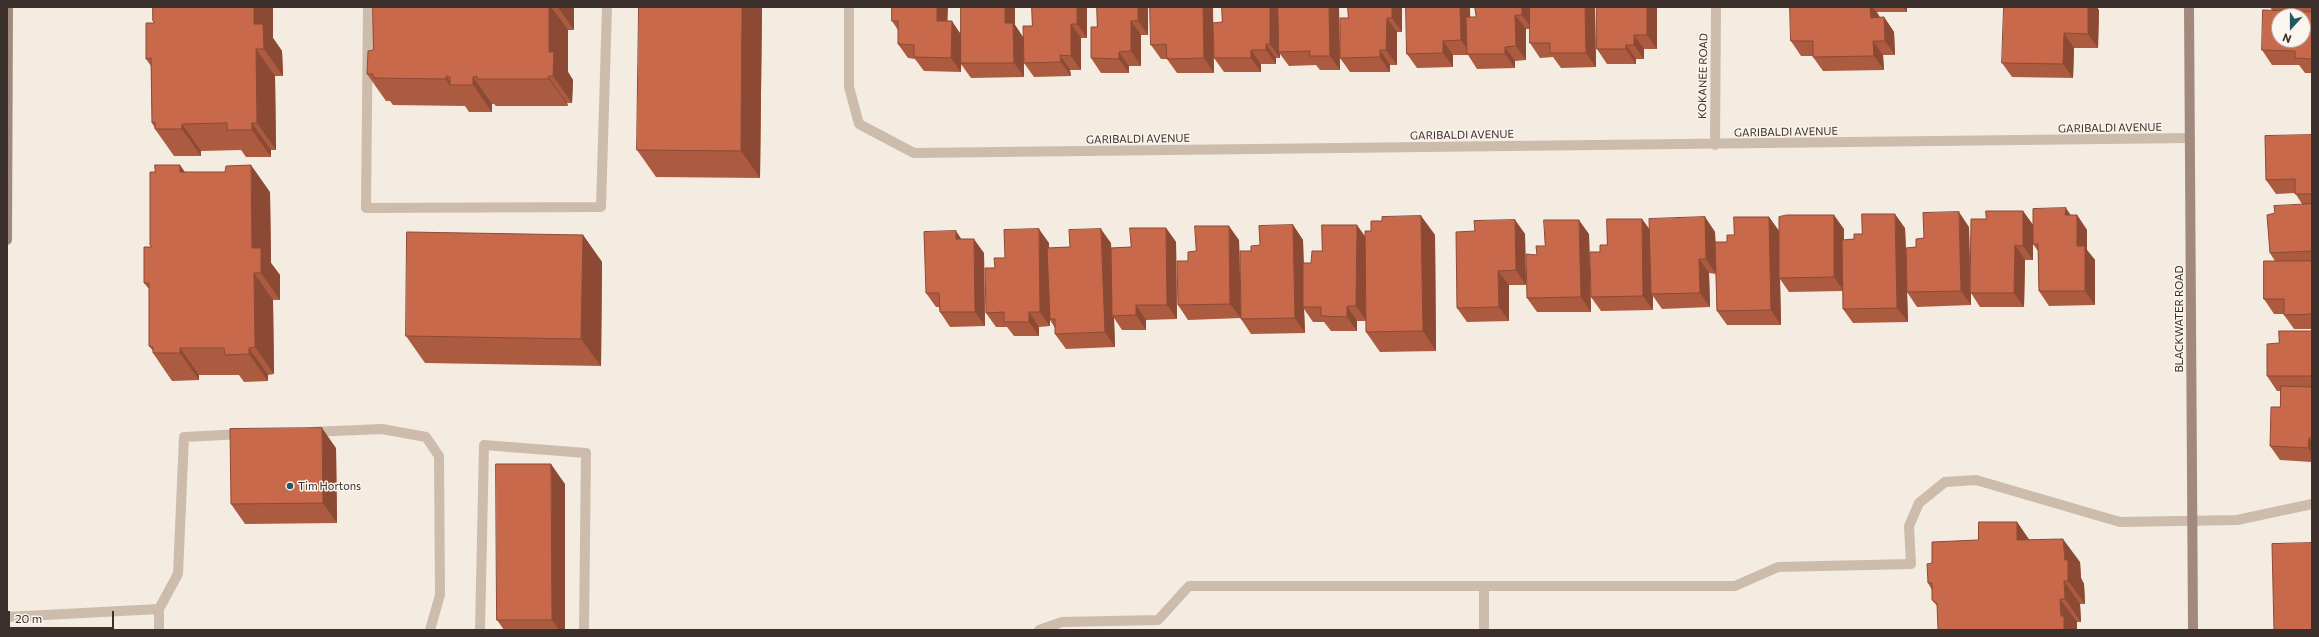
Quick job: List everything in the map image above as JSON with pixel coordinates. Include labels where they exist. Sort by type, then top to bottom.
[{"type":"street","points":[[7,240],[8,7]]},
{"type":"street","points":[[368,7],[366,208],[602,207],[607,7]]},
{"type":"street","name":"GARIBALDI AVENUE","points":[[849,7],[849,87],[859,124],[914,153],[1715,145],[2190,138]]},
{"type":"street","name":"KOKANEE ROAD","points":[[1715,145],[1716,7]]},
{"type":"street","name":"BLACKWATER ROAD","points":[[2189,7],[2193,630]]},
{"type":"street","points":[[303,432],[382,429],[426,437],[438,456],[440,595],[430,630]]},
{"type":"street","points":[[159,630],[159,609],[178,574],[184,437],[255,434]]},
{"type":"street","points":[[480,630],[484,445],[586,453],[584,630]]},
{"type":"street","points":[[1039,630],[1062,622],[1158,620],[1189,586],[1735,586],[1778,567],[1911,564],[1909,526],[1919,503],[1945,482],[1976,480],[2120,522],[2192,522],[2237,520],[2312,504]]},
{"type":"street","points":[[1484,586],[1484,630]]},
{"type":"street","points":[[7,617],[159,609]]},
{"type":"building","points":[[153,7],[254,7],[254,24],[263,24],[264,49],[256,49],[257,123],[252,123],[252,130],[227,130],[227,123],[182,124],[182,129],[155,129],[155,122],[152,123],[151,58],[146,59],[146,23],[155,23],[153,21]]},
{"type":"building","points":[[373,7],[549,7],[549,52],[554,52],[553,76],[548,76],[549,79],[477,79],[477,76],[473,77],[473,85],[450,85],[450,77],[446,76],[446,79],[374,78],[373,74],[367,74],[368,51],[373,50]]},
{"type":"building","points":[[639,7],[742,7],[741,151],[637,150]]},
{"type":"building","points":[[892,7],[937,7],[937,21],[952,21],[951,58],[914,57],[914,45],[898,44],[898,21],[892,21]]},
{"type":"building","points":[[961,7],[1005,7],[1005,23],[1013,23],[1014,63],[961,63]]},
{"type":"building","points":[[1032,7],[1077,7],[1077,24],[1071,24],[1071,56],[1060,55],[1061,62],[1024,63],[1023,26],[1032,26]]},
{"type":"building","points":[[1097,7],[1138,7],[1138,21],[1131,21],[1131,51],[1119,52],[1119,59],[1091,58],[1091,27],[1097,27]]},
{"type":"building","points":[[1150,7],[1203,7],[1204,58],[1167,59],[1166,44],[1151,45]]},
{"type":"building","points":[[1222,7],[1270,7],[1270,44],[1266,44],[1266,50],[1251,50],[1251,58],[1214,58],[1213,23],[1222,22]]},
{"type":"building","points":[[1278,7],[1329,7],[1330,56],[1309,56],[1310,51],[1279,52]]},
{"type":"building","points":[[1348,7],[1392,7],[1392,18],[1387,18],[1386,50],[1380,50],[1380,57],[1340,58],[1340,18],[1348,18]]},
{"type":"building","points":[[1406,7],[1460,7],[1461,40],[1443,41],[1443,53],[1407,54]]},
{"type":"building","points":[[1475,7],[1522,7],[1522,15],[1515,15],[1516,46],[1505,47],[1505,54],[1467,54],[1466,17],[1476,17]]},
{"type":"building","points":[[1530,7],[1585,7],[1586,53],[1550,53],[1550,43],[1530,43]]},
{"type":"building","points":[[1597,7],[1647,7],[1647,35],[1634,35],[1634,45],[1626,45],[1626,49],[1597,49]]},
{"type":"building","points":[[1790,7],[1870,7],[1871,18],[1884,17],[1885,41],[1873,41],[1874,56],[1813,57],[1813,41],[1791,41]]},
{"type":"building","points":[[2004,7],[2088,7],[2088,34],[2064,33],[2063,64],[2002,63]]},
{"type":"building","points":[[2263,10],[2271,10],[2271,48],[2311,48],[2312,12],[2312,59],[2295,58],[2295,51],[2262,50]]},
{"type":"building","points":[[2312,135],[2312,194],[2295,194],[2295,179],[2266,180],[2265,136]]},
{"type":"building","points":[[155,165],[180,165],[180,172],[225,172],[226,166],[251,165],[252,248],[261,248],[261,273],[254,273],[255,347],[249,348],[249,354],[225,355],[224,348],[180,348],[180,353],[153,353],[153,347],[149,346],[149,283],[144,283],[144,247],[152,247],[150,245],[150,172],[155,172]]},
{"type":"building","points":[[2312,204],[2312,251],[2270,253],[2267,215],[2275,213],[2274,206]]},
{"type":"building","points":[[2066,208],[2065,215],[2077,215],[2077,246],[2085,246],[2085,291],[2039,291],[2038,244],[2033,244],[2033,209]]},
{"type":"building","points":[[1986,211],[2023,211],[2023,246],[2015,245],[2014,293],[1970,293],[1971,219],[1986,219]]},
{"type":"building","points":[[1959,212],[1961,291],[1907,292],[1906,248],[1916,247],[1916,239],[1924,238],[1923,213]]},
{"type":"building","points":[[1862,214],[1895,214],[1897,308],[1843,309],[1842,240],[1854,239],[1854,234],[1862,234]]},
{"type":"building","points":[[1787,215],[1834,215],[1834,277],[1779,278],[1779,217]]},
{"type":"building","points":[[1421,216],[1423,331],[1366,332],[1365,231],[1371,231],[1371,221],[1382,221],[1382,217]]},
{"type":"building","points":[[1705,217],[1706,259],[1699,259],[1700,293],[1651,294],[1649,219]]},
{"type":"building","points":[[1734,217],[1769,217],[1771,310],[1717,311],[1715,242],[1727,242],[1727,235],[1734,235]]},
{"type":"building","points":[[1607,219],[1642,219],[1643,296],[1591,297],[1590,252],[1600,252],[1600,245],[1607,245]]},
{"type":"building","points":[[1515,220],[1516,270],[1498,271],[1499,307],[1457,308],[1456,232],[1475,231],[1474,221]]},
{"type":"building","points":[[1544,220],[1579,220],[1581,297],[1527,298],[1526,254],[1537,255],[1536,246],[1545,246]]},
{"type":"building","points":[[1293,225],[1295,318],[1241,319],[1240,251],[1251,251],[1251,246],[1260,245],[1259,226]]},
{"type":"building","points":[[1322,225],[1357,225],[1356,306],[1347,306],[1347,317],[1321,316],[1321,307],[1303,307],[1303,263],[1311,263],[1312,251],[1322,251]]},
{"type":"building","points":[[1195,226],[1229,226],[1230,304],[1178,305],[1177,261],[1188,261],[1188,252],[1196,251]]},
{"type":"building","points":[[1130,228],[1166,228],[1167,305],[1136,305],[1136,315],[1112,316],[1111,248],[1131,247]]},
{"type":"building","points":[[1039,229],[1040,312],[1029,312],[1029,322],[1004,322],[1004,312],[986,313],[985,268],[995,268],[994,258],[1005,258],[1004,230]]},
{"type":"building","points":[[1101,229],[1105,332],[1055,334],[1055,319],[1050,319],[1047,248],[1070,247],[1069,230]]},
{"type":"building","points":[[956,231],[956,239],[974,239],[975,312],[940,312],[939,293],[926,293],[924,232]]},
{"type":"building","points":[[407,232],[583,235],[581,339],[406,336]]},
{"type":"building","points":[[2264,261],[2312,261],[2312,314],[2284,315],[2284,299],[2264,299]]},
{"type":"building","points":[[2279,331],[2312,331],[2312,376],[2267,376],[2267,344],[2279,343]]},
{"type":"building","points":[[2281,386],[2312,387],[2312,438],[2309,438],[2308,448],[2270,446],[2271,407],[2280,407]]},
{"type":"building","name":"Tim Hortons","points":[[322,428],[323,503],[231,504],[230,429]]},
{"type":"building","points":[[496,464],[551,464],[552,620],[497,620]]},
{"type":"building","points":[[1979,522],[2017,522],[2017,540],[2063,539],[2065,560],[2068,560],[2068,581],[2064,581],[2065,599],[2060,599],[2061,616],[2064,616],[2064,630],[1938,630],[1937,603],[1932,600],[1932,583],[1928,583],[1927,564],[1932,563],[1932,542],[1978,540]]},
{"type":"building","points":[[2312,543],[2312,630],[2274,630],[2272,544]]},
{"type":"place","name":"Tim Hortons","points":[[290,486]]}]
